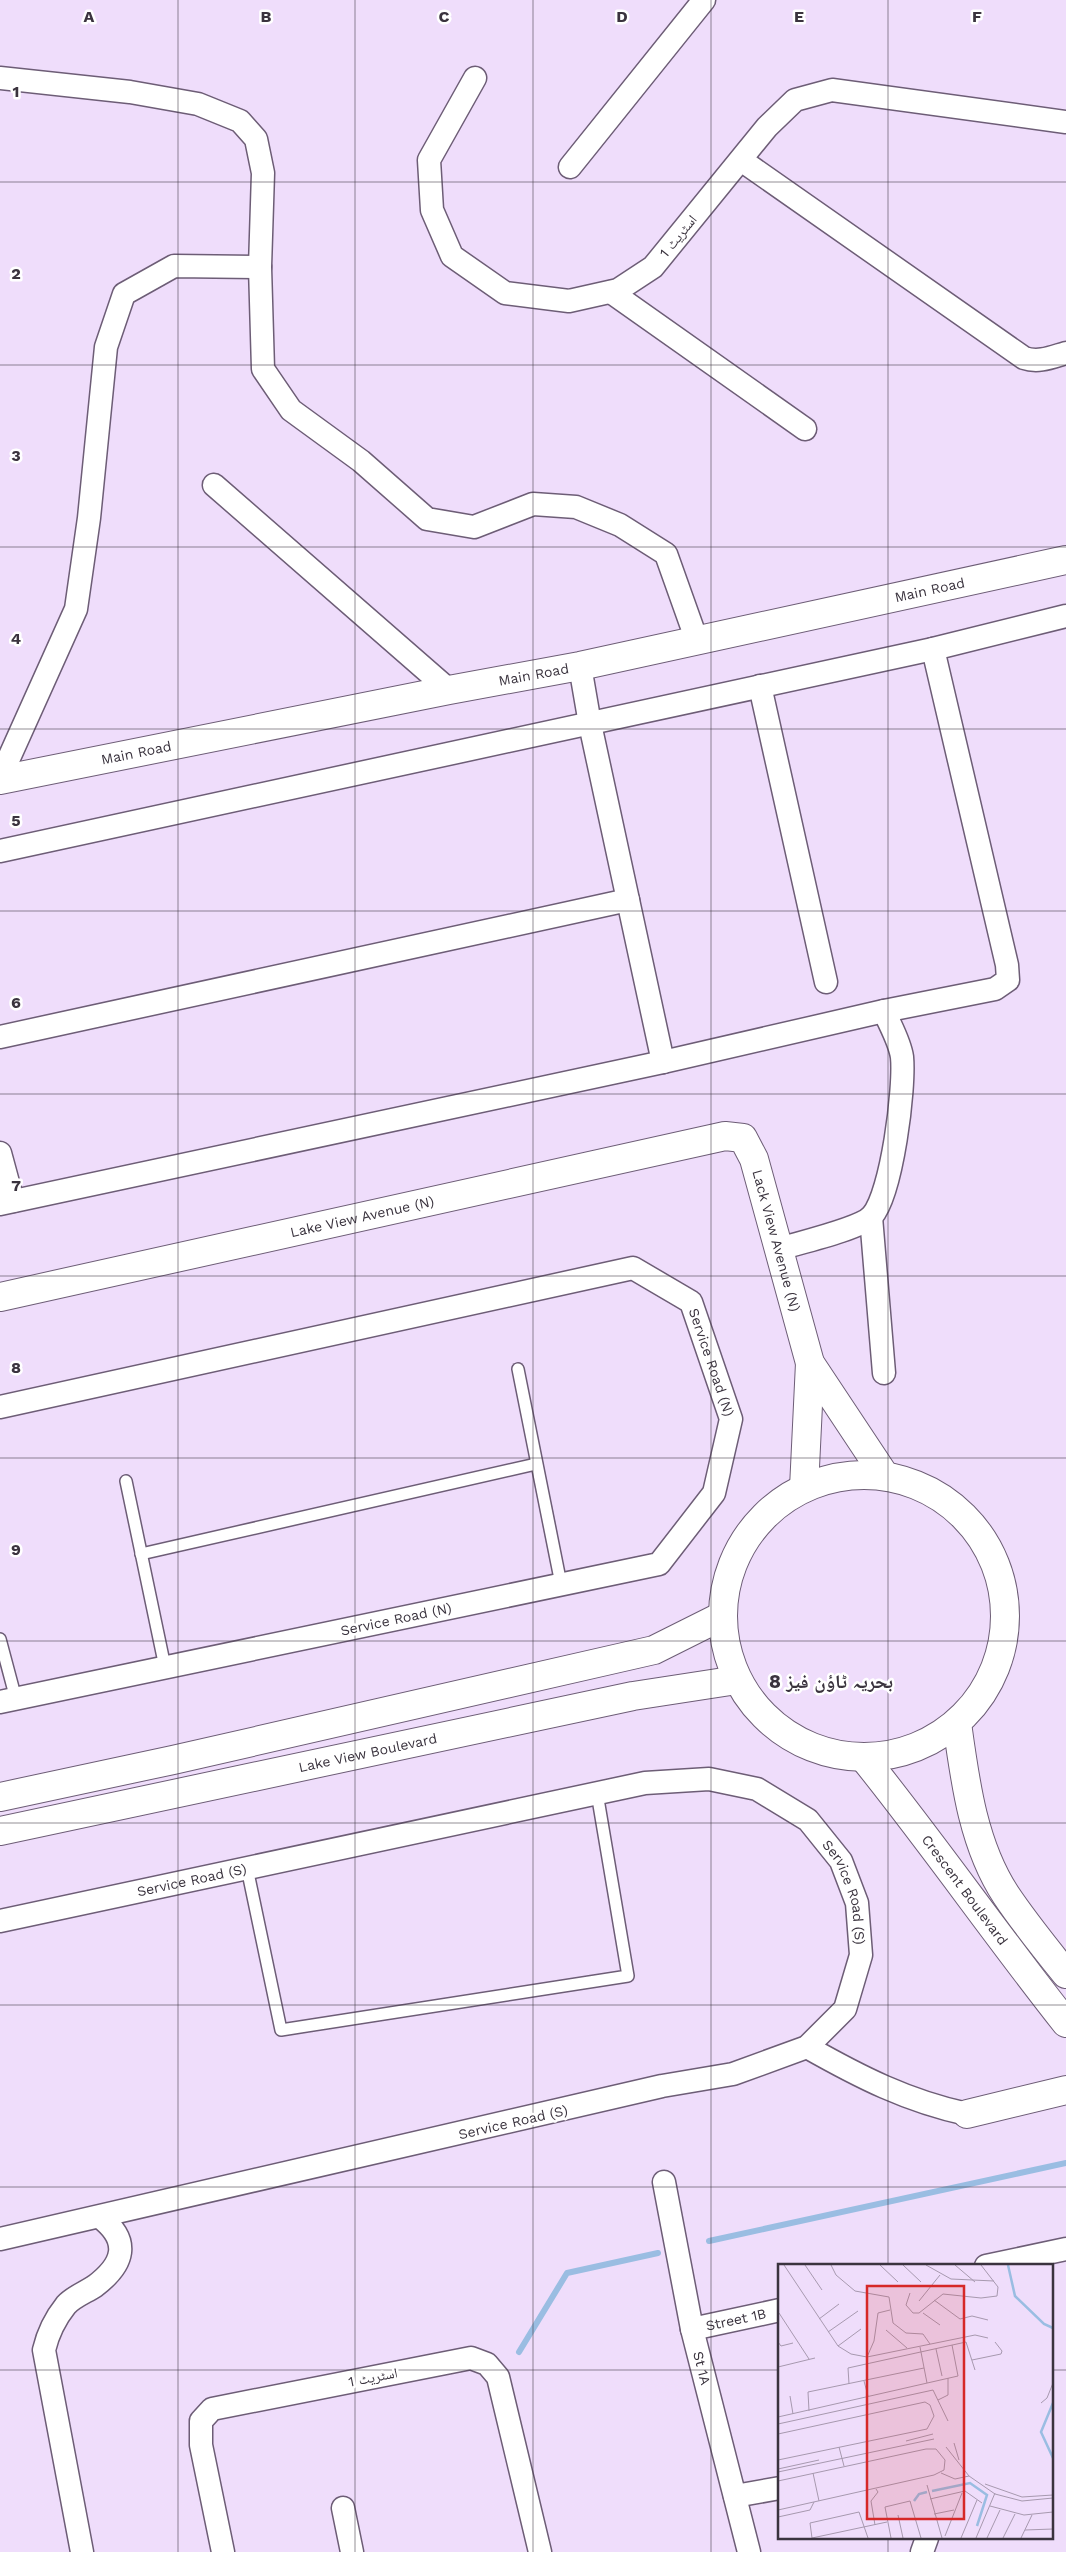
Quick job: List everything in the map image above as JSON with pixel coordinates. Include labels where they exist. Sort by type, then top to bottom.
[{"type":"main road","name":"Main Road","points":[[0,779],[580,666],[1066,560]]},
{"type":"main road","name":"Lack View Avenue (N)","points":[[725,1136],[743,1138],[754,1159],[810,1363],[804,1488]]},
{"type":"main road","name":"Lake View Avenue (N)","points":[[0,1297],[725,1136]]},
{"type":"main road","name":"Lack View Avenue (N)","points":[[810,1363],[885,1476]]},
{"type":"main road","points":[[857,1475],[885,1476],[916,1485],[944,1500],[969,1521],[988,1547],[1000,1577],[1006,1608],[1004,1640],[997,1663],[979,1699],[957,1723],[937,1738],[914,1749],[890,1756],[864,1758],[838,1756],[813,1748],[790,1737],[769,1721],[751,1702],[737,1680],[723,1638],[722,1616],[724,1589],[732,1564],[744,1540],[761,1519],[781,1502],[804,1488],[830,1479],[857,1475]]},
{"type":"main road","points":[[0,1797],[174,1760],[654,1650],[722,1616]]},
{"type":"main road","name":"Lake View Boulevard","points":[[0,1831],[633,1696],[737,1680]]},
{"type":"main road","points":[[957,1723],[965,1782],[988,1858],[1005,1893],[1066,1974]]},
{"type":"main road","name":"Crescent Boulevard","points":[[864,1758],[920,1827],[1005,1947],[1066,2023]]},
{"type":"main road","points":[[967,2114],[1066,2090]]},
{"type":"street","points":[[570,166],[704,0]]},
{"type":"street","points":[[0,78],[130,92],[198,104],[240,121],[256,139],[263,173],[260,266],[263,369],[291,410],[361,461],[427,519],[474,527],[533,504],[576,507],[620,525],[666,554],[696,641]]},
{"type":"street","name":"اسٹریٹ 1","points":[[474,78],[429,160],[432,210],[452,256],[505,293],[569,301],[618,290],[653,266],[768,127],[795,100],[832,90],[1066,122]]},
{"type":"street","points":[[741,160],[1024,358],[1031,361],[1045,360],[1066,353]]},
{"type":"street","points":[[0,779],[76,609],[89,518],[106,347],[124,294],[174,266],[260,266]]},
{"type":"street","points":[[611,292],[805,429]]},
{"type":"street","points":[[214,485],[449,690]]},
{"type":"street","points":[[0,851],[932,649],[1066,616]]},
{"type":"street","points":[[0,1153],[7,1203],[663,1062],[884,1011],[995,989],[1008,980],[1007,965],[932,649]]},
{"type":"street","points":[[580,666],[590,724],[663,1062]]},
{"type":"street","points":[[760,686],[826,982]]},
{"type":"street","points":[[0,1036],[628,900]]},
{"type":"street","points":[[884,1011],[902,1055],[903,1097],[884,1195],[871,1217],[884,1373]]},
{"type":"street","points":[[779,1249],[843,1229],[871,1217]]},
{"type":"street","name":"Service Road (N)","points":[[0,1407],[633,1268],[691,1302],[731,1419],[714,1493],[659,1564],[8,1700]]},
{"type":"street","name":"Service Road (S)","points":[[0,1921],[645,1783],[709,1779],[757,1789],[808,1820],[841,1861],[857,1903],[861,1955],[845,2009],[807,2047],[733,2074],[662,2086],[0,2239]]},
{"type":"street","points":[[807,2047],[871,2083],[930,2106],[967,2114]]},
{"type":"street","name":"St 1A","points":[[664,2182],[692,2329],[749,2552]]},
{"type":"street","points":[[82,2552],[44,2350],[48,2331],[67,2304],[96,2285],[112,2269],[120,2255],[120,2242],[114,2228],[100,2217]]},
{"type":"street","points":[[1004,2264],[1040,2260],[1066,2249]]},
{"type":"street","name":"Street 1B","points":[[692,2329],[778,2310]]},
{"type":"street","name":"اسٹریٹ 1","points":[[222,2552],[201,2445],[201,2421],[212,2409],[471,2358],[487,2364],[498,2377],[540,2552]]},
{"type":"street","points":[[735,2496],[778,2488]]},
{"type":"street","points":[[343,2508],[352,2552]]},
{"type":"street","points":[[922,2552],[926,2540]]},
{"type":"lane","points":[[518,1369],[561,1584]]},
{"type":"lane","points":[[141,1554],[536,1464]]},
{"type":"lane","points":[[126,1481],[165,1667]]},
{"type":"lane","points":[[0,1638],[8,1700]]},
{"type":"lane","points":[[248,1868],[281,2030],[628,1976],[597,1793]]},
{"type":"waterway","points":[[709,2241],[1066,2163]]},
{"type":"waterway","points":[[519,2352],[567,2273],[658,2253]]},
{"type":"district","name":"بحریہ ٹاؤن فیز 8","points":[[831,1681]]}]
